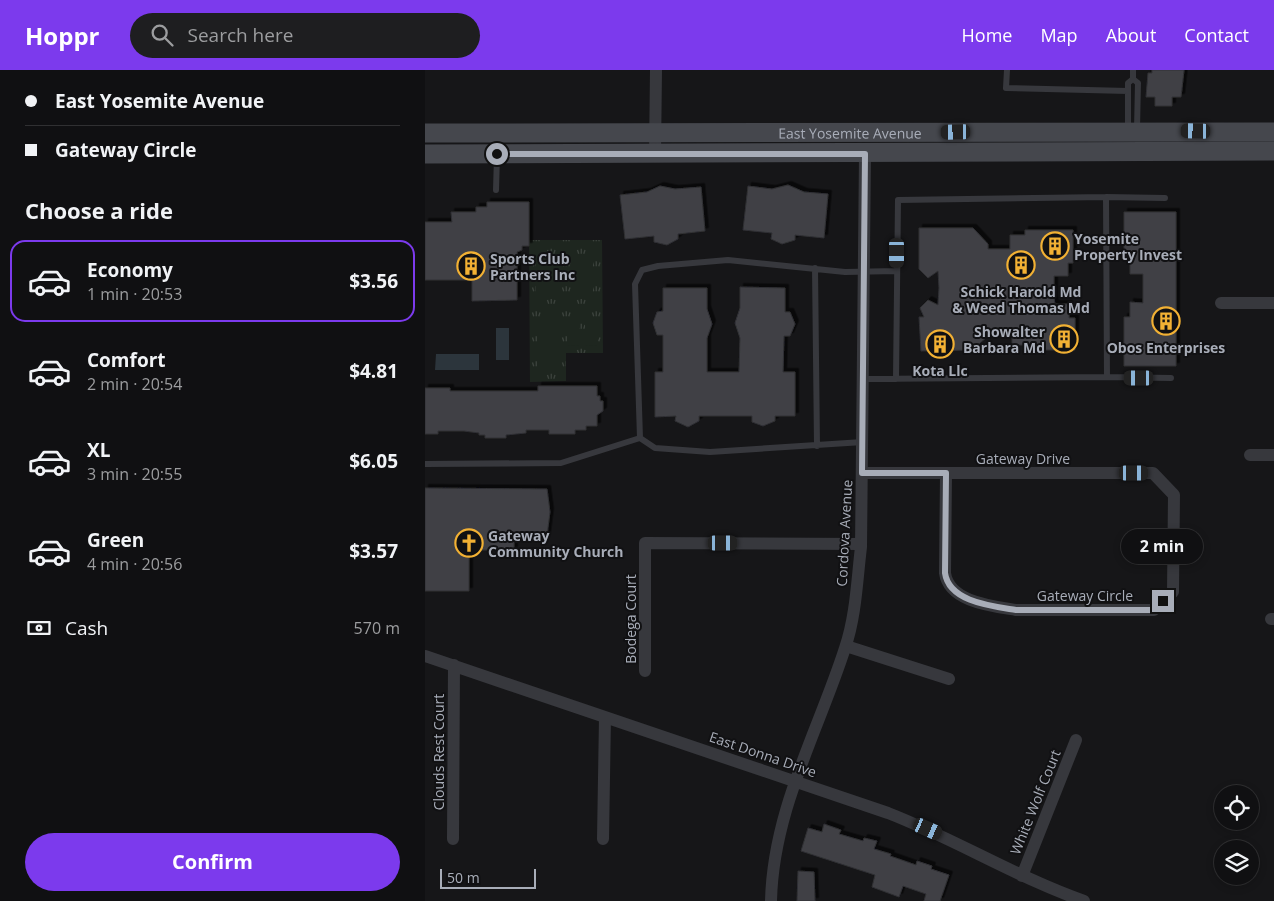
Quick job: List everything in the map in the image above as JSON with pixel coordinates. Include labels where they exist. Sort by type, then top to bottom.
[{"type":"main road","name":"East Yosemite Avenue","points":[[425,133],[1133,130],[1274,132]]},
{"type":"main road","points":[[865,154],[878,145],[959,142],[974,132]]},
{"type":"main road","name":"East Yosemite Avenue","points":[[425,154],[1274,152]]},
{"type":"street","points":[[655,70],[655,154]]},
{"type":"street","name":"Cordova Avenue","points":[[771,901],[778,839],[794,780],[846,646],[855,600],[861,544],[865,154]]},
{"type":"street","points":[[1221,303],[1274,303]]},
{"type":"street","points":[[1250,455],[1274,454]]},
{"type":"street","name":"Gateway Drive","points":[[862,473],[1153,473],[1174,495]]},
{"type":"street","name":"Gateway Circle","points":[[946,473],[945,573],[949,587],[956,593],[994,607],[1016,610],[1154,610],[1173,592],[1174,495]]},
{"type":"street","name":"Bodega Court","points":[[645,671],[645,543],[861,544]]},
{"type":"street","points":[[846,646],[949,679]]},
{"type":"street","name":"East Donna Drive","points":[[425,656],[794,780],[915,823],[1022,876],[1084,901]]},
{"type":"street","name":"Clouds Rest Court","points":[[453,666],[453,839]]},
{"type":"street","points":[[603,838],[605,717]]},
{"type":"street","name":"White Wolf Court","points":[[1022,876],[1076,740]]},
{"type":"lane","points":[[1007,70],[1007,88],[1128,91]]},
{"type":"lane","points":[[1133,70],[1133,78],[1128,83],[1128,91],[1133,130]]},
{"type":"lane","points":[[1133,78],[1138,83],[1133,130]]},
{"type":"lane","points":[[496,190],[497,154]]},
{"type":"lane","points":[[1105,197],[1107,378]]},
{"type":"lane","points":[[896,378],[898,200],[1165,198]]},
{"type":"lane","points":[[640,438],[635,284],[641,270],[658,266],[728,260],[815,268],[897,271]]},
{"type":"lane","points":[[815,268],[817,446]]},
{"type":"lane","points":[[864,379],[1171,378]]},
{"type":"lane","points":[[640,438],[655,448],[710,452],[863,442]]},
{"type":"lane","points":[[425,464],[561,463],[640,438]]},
{"type":"green space","points":[[529,240],[602,240],[603,353],[566,353],[566,381],[530,382]]},
{"type":"green space","points":[[536,254],[558,254],[558,299],[536,299]]},
{"type":"green space","points":[[572,254],[593,254],[593,299],[572,299]]},
{"type":"green space","points":[[567,320],[579,320],[579,346],[567,345]]},
{"type":"green space","points":[[585,320],[597,320],[597,346],[585,345]]},
{"type":"green space","points":[[537,323],[558,323],[558,369],[537,369]]},
{"type":"shaded area","points":[[496,328],[509,328],[509,360],[496,360]]},
{"type":"shaded area","points":[[436,354],[479,354],[479,370],[435,370]]},
{"type":"building","points":[[1152,70],[1184,70],[1181,97],[1172,97],[1172,106],[1155,106],[1155,97],[1146,97],[1148,73],[1152,73]]},
{"type":"building","points":[[788,185],[804,192],[828,194],[824,238],[795,235],[795,240],[782,244],[771,239],[772,233],[743,230],[748,186],[772,189]]},
{"type":"building","points":[[660,186],[675,189],[701,187],[705,231],[678,234],[678,239],[667,245],[654,242],[654,236],[625,239],[620,195],[647,192]]},
{"type":"building","name":"Sports Club Partners Inc","points":[[487,202],[529,202],[529,246],[522,246],[522,250],[517,252],[517,300],[472,301],[472,280],[425,280],[425,222],[452,222],[451,212],[476,212],[476,207],[487,207]]},
{"type":"building","points":[[1124,212],[1176,212],[1176,366],[1124,366],[1124,317],[1130,317],[1130,302],[1143,303],[1143,274],[1130,274],[1130,261],[1124,261]]},
{"type":"building","points":[[919,228],[973,228],[988,244],[988,249],[1010,249],[1010,235],[1025,235],[1025,230],[1073,230],[1073,263],[1068,263],[1068,276],[1054,276],[1054,298],[1055,304],[1069,304],[1069,318],[1075,318],[1075,350],[1025,350],[1025,345],[1012,345],[1012,331],[988,331],[988,336],[972,350],[921,351],[919,317],[924,317],[920,308],[928,300],[938,305],[939,288],[938,271],[928,278],[919,269]]},
{"type":"building","points":[[740,287],[785,288],[785,312],[790,312],[795,324],[790,336],[784,336],[783,372],[795,372],[795,416],[775,416],[775,421],[763,426],[752,422],[752,416],[699,416],[699,421],[688,427],[675,421],[676,416],[655,417],[655,372],[663,372],[663,335],[657,335],[653,323],[657,312],[663,311],[663,288],[707,288],[707,309],[712,324],[707,338],[707,372],[739,372],[740,338],[735,323],[740,308]]},
{"type":"building","points":[[538,386],[597,386],[597,396],[600,396],[600,401],[603,401],[603,411],[597,415],[597,426],[586,426],[586,430],[575,430],[575,434],[549,434],[549,430],[526,430],[526,433],[506,435],[506,438],[485,438],[485,435],[479,435],[479,433],[464,431],[438,431],[438,434],[425,434],[425,388],[450,388],[450,391],[538,391]]},
{"type":"building","name":"Gateway Community Church","points":[[425,488],[547,489],[550,512],[547,535],[514,535],[514,550],[469,550],[469,591],[425,591]]},
{"type":"building","points":[[824,824],[841,830],[839,834],[863,841],[864,838],[877,841],[874,849],[891,854],[890,856],[916,865],[917,861],[932,866],[931,869],[949,875],[940,901],[924,901],[926,894],[903,886],[899,897],[872,887],[875,875],[801,851],[808,828],[822,832]]},
{"type":"building","points":[[798,871],[814,872],[815,901],[797,901]]},
{"type":"place","name":"Yosemite Property Invest","points":[[1055,246]]},
{"type":"place","name":"Schick Harold Md & Weed Thomas Md","points":[[1021,265]]},
{"type":"place","name":"Sports Club Partners Inc","points":[[471,266]]},
{"type":"place","name":"Obos Enterprises","points":[[1166,321]]},
{"type":"place","name":"Showalter Barbara Md","points":[[1064,339]]},
{"type":"place","name":"Kota Llc","points":[[940,344]]},
{"type":"place","name":"Gateway Community Church","points":[[469,543]]},
{"type":"route","points":[[497,154],[865,154],[865,322],[862,473],[946,473],[945,573],[949,587],[956,593],[994,607],[1016,610],[1154,610],[1163,601]]}]
